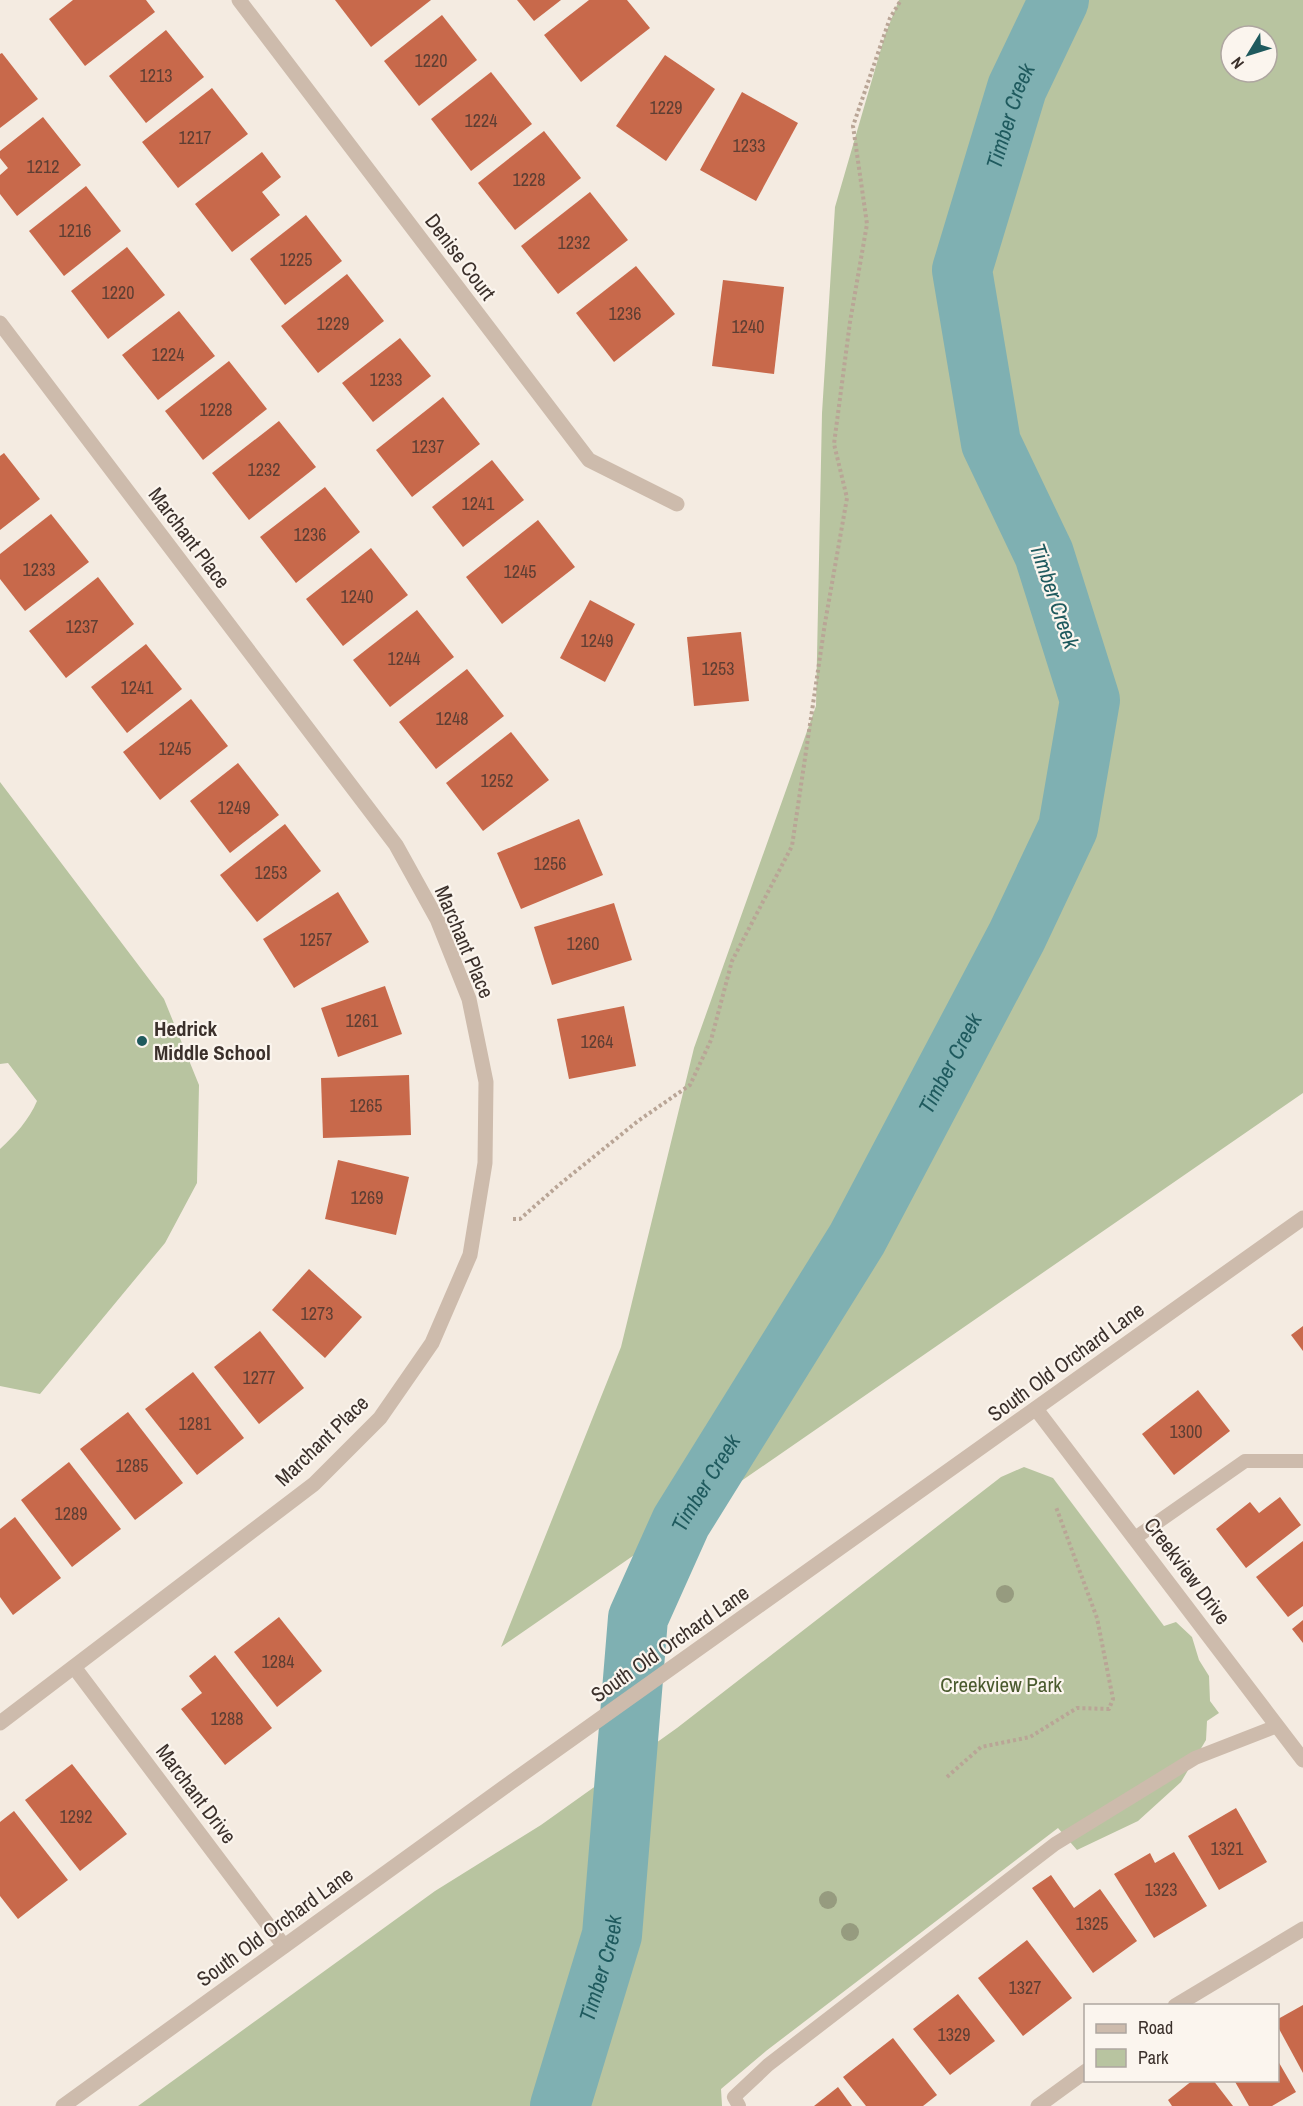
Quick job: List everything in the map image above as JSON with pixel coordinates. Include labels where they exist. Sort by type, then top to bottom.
[{"type":"street","name":"Denise Court","points":[[239,0],[588,460],[677,504]]},
{"type":"street","name":"Marchant Place","points":[[0,323],[396,845],[437,919],[469,999],[486,1082],[485,1163],[470,1255],[432,1343],[380,1418],[314,1484],[0,1723]]},
{"type":"street","name":"South Old Orchard Lane","points":[[63,2106],[510,1783],[1303,1218]]},
{"type":"street","name":"Creekview Drive","points":[[1036,1409],[1303,1760]]},
{"type":"street","name":"Marchant Drive","points":[[74,1667],[284,1947]]},
{"type":"street","points":[[1178,2004],[1303,1929]]},
{"type":"street","points":[[1038,2106],[1084,2072]]},
{"type":"lane","points":[[1136,1538],[1245,1461],[1303,1461]]},
{"type":"lane","points":[[739,2106],[734,2097],[768,2065],[1055,1844],[1195,1758],[1277,1726]]},
{"type":"path","points":[[513,1219],[520,1219],[638,1121],[690,1085],[711,1040],[732,961],[792,846],[821,646],[848,498],[834,444],[850,322],[867,224],[853,126],[890,18],[901,0]]},
{"type":"path","points":[[947,1777],[981,1747],[1030,1737],[1077,1708],[1109,1709],[1113,1699],[1097,1618],[1056,1507]]},
{"type":"green space","points":[[899,0],[1303,0],[1303,1093],[501,1647],[621,1347],[694,1048],[816,706],[822,413],[835,207],[885,35]]},
{"type":"green space","points":[[0,782],[164,999],[199,1085],[197,1183],[165,1243],[40,1394],[0,1386],[0,1149],[21,1127],[37,1101],[8,1063],[0,1064]]},
{"type":"green space","name":"Creekview Park","points":[[1024,1467],[1053,1478],[1164,1626],[1176,1622],[1192,1637],[1199,1660],[1209,1676],[1210,1701],[1219,1713],[1207,1721],[1206,1740],[1181,1782],[1138,1821],[1077,1850],[1058,1828],[766,2051],[721,2089],[722,2106],[138,2106],[435,1891],[541,1825],[677,1728],[1001,1477]]},
{"type":"building","points":[[73,0],[146,0],[155,12],[85,66],[49,19]]},
{"type":"building","points":[[335,0],[431,0],[371,47]]},
{"type":"building","points":[[517,0],[561,0],[534,21]]},
{"type":"building","points":[[589,0],[627,0],[650,28],[581,82],[544,35]]},
{"type":"building","points":[[442,15],[477,60],[419,106],[384,61]]},
{"type":"building","points":[[166,30],[204,77],[146,123],[109,76]]},
{"type":"building","points":[[2,53],[38,99],[0,128],[0,54]]},
{"type":"building","points":[[665,55],[715,89],[666,161],[616,126]]},
{"type":"building","points":[[491,72],[532,124],[471,171],[431,119]]},
{"type":"building","points":[[212,88],[248,134],[178,188],[142,142]]},
{"type":"building","points":[[742,92],[798,123],[756,201],[700,170]]},
{"type":"building","points":[[43,117],[81,165],[17,216],[0,194],[0,175],[8,168],[0,158],[0,151]]},
{"type":"building","points":[[544,131],[581,178],[515,230],[478,183]]},
{"type":"building","points":[[262,152],[281,177],[262,192],[280,215],[232,252],[195,204]]},
{"type":"building","points":[[86,186],[121,231],[64,276],[29,231]]},
{"type":"building","points":[[590,192],[628,240],[558,294],[521,246]]},
{"type":"building","points":[[306,215],[342,261],[285,305],[250,259]]},
{"type":"building","points":[[127,247],[165,295],[108,339],[71,291]]},
{"type":"building","points":[[636,266],[675,314],[614,362],[576,313]]},
{"type":"building","points":[[347,274],[384,321],[318,373],[281,326]]},
{"type":"building","points":[[723,280],[784,287],[774,374],[712,366]]},
{"type":"building","points":[[179,311],[215,356],[158,400],[122,355]]},
{"type":"building","points":[[400,338],[431,376],[373,422],[342,383]]},
{"type":"building","points":[[229,361],[267,409],[203,460],[165,411]]},
{"type":"building","points":[[443,397],[480,444],[412,497],[376,450]]},
{"type":"building","points":[[279,421],[316,467],[249,520],[212,473]]},
{"type":"building","points":[[4,453],[40,499],[0,530],[0,456]]},
{"type":"building","points":[[492,460],[524,500],[463,547],[432,507]]},
{"type":"building","points":[[325,487],[360,532],[296,583],[260,537]]},
{"type":"building","points":[[51,514],[89,562],[25,611],[0,579],[0,554]]},
{"type":"building","points":[[538,520],[575,567],[502,624],[466,577]]},
{"type":"building","points":[[371,548],[408,595],[343,646],[306,599]]},
{"type":"building","points":[[98,577],[134,624],[66,678],[29,631]]},
{"type":"building","points":[[590,600],[635,624],[605,682],[560,658]]},
{"type":"building","points":[[417,610],[454,657],[390,707],[353,660]]},
{"type":"building","points":[[741,632],[749,701],[694,706],[687,637]]},
{"type":"building","points":[[146,644],[182,689],[127,733],[91,687]]},
{"type":"building","points":[[467,669],[504,716],[436,769],[399,722]]},
{"type":"building","points":[[191,699],[228,746],[160,800],[123,752]]},
{"type":"building","points":[[511,732],[549,780],[483,831],[446,783]]},
{"type":"building","points":[[238,763],[279,815],[230,853],[190,801]]},
{"type":"building","points":[[579,819],[603,875],[521,909],[497,853]]},
{"type":"building","points":[[285,824],[321,871],[257,922],[220,875]]},
{"type":"building","points":[[338,892],[369,942],[294,988],[263,939]]},
{"type":"building","points":[[614,903],[632,960],[552,985],[534,927]]},
{"type":"building","points":[[385,986],[402,1034],[338,1057],[321,1008]]},
{"type":"building","points":[[624,1006],[636,1066],[569,1079],[557,1019]]},
{"type":"building","points":[[409,1075],[411,1135],[323,1138],[321,1078]]},
{"type":"building","points":[[338,1160],[409,1177],[396,1235],[325,1219]]},
{"type":"building","points":[[309,1269],[362,1317],[325,1358],[272,1310]]},
{"type":"building","points":[[1303,1326],[1303,1351],[1291,1335]]},
{"type":"building","points":[[260,1331],[304,1388],[259,1424],[214,1367]]},
{"type":"building","points":[[193,1372],[244,1438],[197,1475],[145,1409]]},
{"type":"building","points":[[1198,1390],[1230,1431],[1174,1475],[1142,1434]]},
{"type":"building","points":[[128,1412],[183,1483],[135,1520],[80,1449]]},
{"type":"building","points":[[69,1462],[121,1529],[72,1567],[21,1500]]},
{"type":"building","points":[[1280,1497],[1301,1525],[1246,1568],[1216,1529],[1250,1502],[1259,1513]]},
{"type":"building","points":[[15,1517],[61,1578],[13,1615],[0,1597],[0,1529]]},
{"type":"building","points":[[1303,1541],[1303,1606],[1288,1617],[1256,1577]]},
{"type":"building","points":[[279,1617],[322,1671],[277,1707],[234,1652]]},
{"type":"building","points":[[1303,1620],[1303,1643],[1292,1629]]},
{"type":"building","points":[[215,1655],[272,1728],[225,1765],[181,1709],[202,1693],[189,1676]]},
{"type":"building","points":[[72,1764],[127,1834],[80,1871],[25,1800]]},
{"type":"building","points":[[1236,1808],[1267,1862],[1219,1890],[1188,1836]]},
{"type":"building","points":[[14,1811],[68,1880],[18,1919],[0,1896],[0,1822]]},
{"type":"building","points":[[1174,1852],[1207,1906],[1154,1938],[1114,1874],[1150,1853],[1155,1863]]},
{"type":"building","points":[[1051,1875],[1074,1908],[1100,1889],[1137,1941],[1093,1973],[1032,1888]]},
{"type":"building","points":[[1027,1940],[1072,1998],[1023,2036],[978,1978]]},
{"type":"building","points":[[958,1994],[995,2041],[950,2075],[913,2029]]},
{"type":"building","points":[[1303,2005],[1303,2073],[1279,2029],[1279,2018]]},
{"type":"building","points":[[893,2038],[937,2095],[923,2106],[866,2106],[843,2077]]},
{"type":"building","points":[[1279,2063],[1296,2092],[1272,2106],[1249,2106],[1235,2082],[1279,2082]]},
{"type":"building","points":[[1190,2082],[1215,2082],[1233,2106],[1172,2106],[1168,2100]]},
{"type":"building","points":[[838,2087],[852,2106],[814,2106]]},
{"type":"waterway","name":"Timber Creek","points":[[560,2106],[612,1935],[638,1618],[681,1522],[857,1239],[1017,936],[1068,828],[1090,700],[1044,554],[991,443],[962,270],[1017,88],[1059,0]]},
{"type":"place","name":"Hedrick Middle School","points":[[142,1041]]}]
